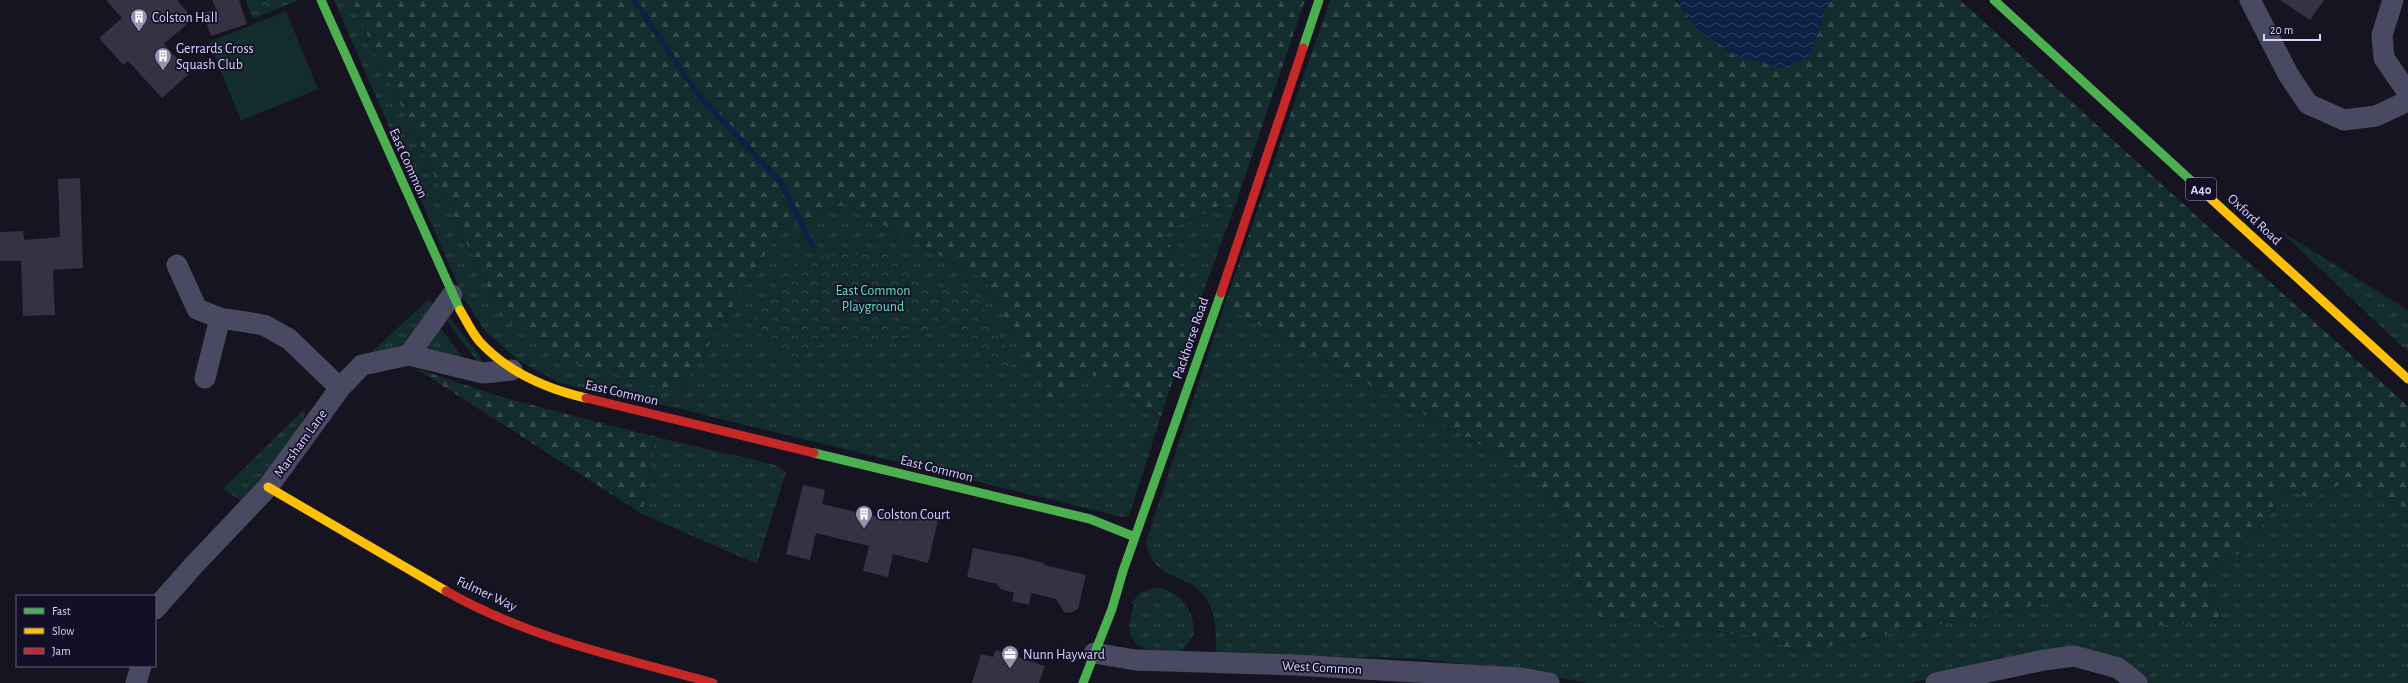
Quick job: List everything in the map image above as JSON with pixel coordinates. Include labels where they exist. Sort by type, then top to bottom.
[{"type":"street","name":"East Common","points":[[321,0],[452,294],[479,341],[512,370],[560,392],[1090,519],[1135,537]]},
{"type":"street","name":"Packhorse Road","points":[[1084,683],[1094,653],[1112,609],[1135,537],[1218,302],[1319,0]]},
{"type":"street","name":"Oxford Road","points":[[1994,0],[2408,379]]},
{"type":"street","points":[[2250,0],[2288,74],[2308,104],[2344,120],[2376,116],[2408,101]]},
{"type":"street","points":[[2393,0],[2382,35],[2384,58],[2408,93]]},
{"type":"street","points":[[177,265],[197,309],[220,318],[264,325],[289,339],[340,388]]},
{"type":"street","points":[[452,294],[409,355],[483,373],[512,370]]},
{"type":"street","points":[[205,378],[220,318]]},
{"type":"street","name":"Marsham Lane","points":[[156,609],[268,487],[340,388],[362,365],[409,355]]},
{"type":"street","name":"Fulmer Way","points":[[268,487],[473,606],[571,643],[712,683]]},
{"type":"street","name":"West Common","points":[[1094,653],[1135,660],[1294,674],[1520,678],[1549,683]]},
{"type":"street","points":[[1936,683],[2044,660],[2074,656],[2118,668],[2137,683]]},
{"type":"street","points":[[136,683],[140,667]]},
{"type":"green space","points":[[246,0],[299,0],[253,19]]},
{"type":"green space","points":[[334,0],[351,0],[501,316],[679,393],[781,229],[845,204],[985,280],[1049,400],[1086,371],[1161,416],[1129,516],[1122,517],[672,407],[560,383],[519,361],[486,332],[464,299]]},
{"type":"green space","points":[[351,0],[1305,0],[1236,203],[1217,208],[1164,231],[1198,306],[1161,416],[1086,371],[1049,401],[985,280],[845,204],[781,229],[679,393],[559,358],[501,316]]},
{"type":"green space","points":[[1330,0],[1675,0],[1696,27],[1809,57],[1826,7],[1832,0],[1960,0],[2203,222],[2408,406],[2408,509],[2345,482],[2311,499],[2283,487],[2270,514],[2240,553],[2203,573],[2222,620],[2119,629],[2078,597],[1796,652],[1762,637],[1600,617],[1568,564],[1571,522],[1525,469],[1224,306]]},
{"type":"green space","points":[[286,11],[318,89],[241,121],[209,42]]},
{"type":"green space","points":[[1236,203],[1198,306],[1164,231],[1217,208]]},
{"type":"green space","points":[[2279,230],[2408,310],[2408,352]]},
{"type":"green space","name":"East Common Playground","points":[[883,242],[924,290],[973,290],[1016,364],[993,371],[956,325],[860,345],[839,327],[818,346],[789,363],[777,355],[763,338],[755,318],[767,297],[794,265],[827,255],[866,254]]},
{"type":"green space","points":[[429,299],[436,307],[400,351],[367,356]]},
{"type":"green space","points":[[1224,306],[1525,469],[1571,522],[1568,564],[1600,617],[1762,637],[1796,652],[2078,597],[2120,629],[2222,619],[2203,573],[2240,553],[2270,514],[2283,487],[2311,499],[2345,482],[2408,509],[2408,683],[2145,683],[2106,656],[1937,677],[1911,683],[1587,683],[1522,671],[1421,659],[1216,653],[1214,619],[1211,608],[1205,596],[1196,588],[1165,572],[1156,565],[1150,556],[1146,542]]},
{"type":"green space","points":[[450,318],[480,356],[481,360],[478,363],[447,321]]},
{"type":"green space","points":[[439,326],[466,362],[429,352],[426,348]]},
{"type":"green space","points":[[415,368],[501,397],[656,437],[642,514]]},
{"type":"green space","points":[[305,408],[303,430],[288,452],[241,501],[223,489]]},
{"type":"green space","points":[[656,437],[776,465],[786,472],[757,564],[642,514]]},
{"type":"green space","points":[[1157,587],[1173,593],[1180,598],[1185,603],[1192,617],[1194,634],[1185,647],[1177,652],[1165,654],[1144,649],[1134,641],[1131,636],[1129,624],[1134,605],[1132,602],[1141,592]]},
{"type":"water","points":[[1675,0],[1832,0],[1826,7],[1809,57],[1782,69],[1731,54],[1696,27]]},
{"type":"building","points":[[106,0],[177,0],[193,19],[164,44],[190,73],[162,98],[128,61],[123,65],[99,38],[122,18]]},
{"type":"building","points":[[212,0],[239,0],[247,24],[211,36],[203,13],[216,9]]},
{"type":"building","points":[[2280,0],[2324,0],[2310,20]]},
{"type":"building","points":[[80,178],[83,268],[53,270],[55,315],[23,316],[21,261],[0,261],[0,232],[23,231],[24,240],[60,237],[58,179]]},
{"type":"building","name":"Colston Court","points":[[803,485],[825,490],[822,504],[878,517],[879,511],[913,518],[914,515],[938,520],[928,563],[893,554],[888,577],[863,571],[869,546],[816,533],[810,560],[786,554]]},
{"type":"building","points":[[973,548],[1021,557],[1044,563],[1044,565],[1086,575],[1078,609],[1070,613],[1064,612],[1056,599],[1031,593],[1029,605],[1012,601],[1014,593],[1001,589],[997,584],[967,577]]},
{"type":"building","name":"Nunn Hayward","points":[[996,650],[1045,666],[1039,683],[972,683],[981,654],[993,657]]},
{"type":"waterway","points":[[634,0],[697,93],[781,183],[812,246]]},
{"type":"traffic: fast","points":[[321,0],[460,310]]},
{"type":"traffic: fast","points":[[1303,48],[1319,0]]},
{"type":"traffic: fast","points":[[1994,0],[2198,187]]},
{"type":"traffic: fast","points":[[1083,683],[1112,609],[1123,571],[1221,293]]},
{"type":"traffic: fast","points":[[814,453],[1090,519],[1135,537]]},
{"type":"traffic: slow","points":[[2198,187],[2408,379]]},
{"type":"traffic: slow","points":[[460,310],[480,342],[503,362],[529,378],[557,390],[586,398]]},
{"type":"traffic: slow","points":[[268,487],[446,591]]},
{"type":"traffic: jam","points":[[1221,293],[1303,48]]},
{"type":"traffic: jam","points":[[586,398],[814,453]]},
{"type":"traffic: jam","points":[[446,591],[509,622],[543,634],[576,645],[713,683]]},
{"type":"place","name":"Colston Hall","points":[[139,32]]},
{"type":"place","name":"Gerrards Cross Squash Club","points":[[163,71]]},
{"type":"place","name":"Colston Court","points":[[864,529]]},
{"type":"place","name":"Nunn Hayward","points":[[1010,669]]}]
